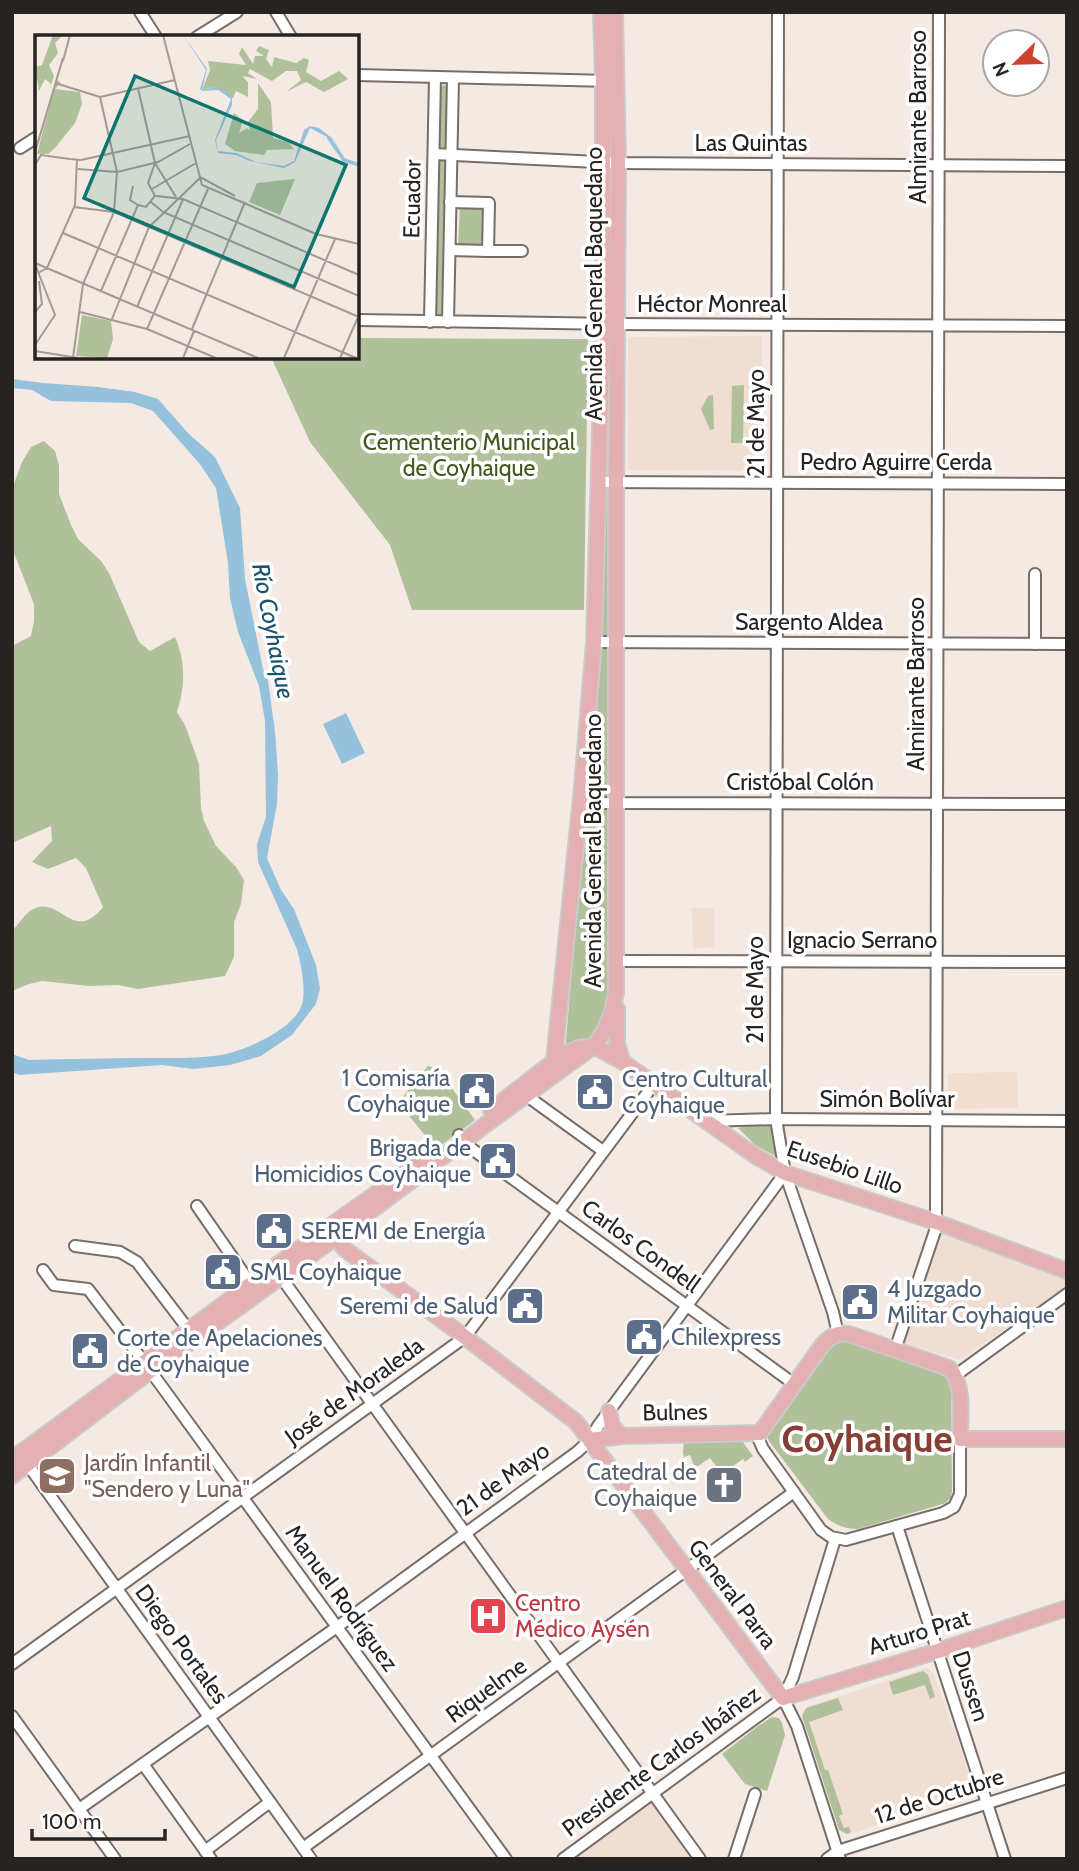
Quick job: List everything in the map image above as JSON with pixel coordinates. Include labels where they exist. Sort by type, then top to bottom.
[{"type":"main road","name":"Avenida General Baquedano","points":[[601,12],[610,81]]},
{"type":"main road","name":"Avenida General Baquedano","points":[[12,1476],[20,1459],[278,1272],[336,1222],[527,1096],[594,1046],[609,1021],[615,993],[617,802],[615,482],[610,323],[610,81],[615,12]]},
{"type":"main road","name":"Avenida General Baquedano","points":[[147,1367],[188,1329],[251,1284],[278,1272],[335,1238],[554,1061],[594,642],[599,482],[610,323]]},
{"type":"main road","points":[[615,993],[617,1044],[623,1062]]},
{"type":"main road","points":[[554,1061],[573,1050],[594,1046]]},
{"type":"main road","name":"Eusebio Lillo","points":[[594,1046],[623,1062],[754,1155],[785,1173],[936,1222],[1067,1271]]},
{"type":"main road","points":[[335,1238],[333,1231],[336,1222]]},
{"type":"main road","name":"General Parra","points":[[335,1238],[346,1250],[570,1416],[783,1698]]},
{"type":"main road","points":[[760,1433],[823,1344],[838,1334],[849,1334],[945,1366],[956,1375],[959,1385],[960,1439],[1067,1439]]},
{"type":"main road","points":[[609,1411],[612,1426],[622,1436]]},
{"type":"main road","name":"Bulnes","points":[[590,1440],[622,1436],[760,1433]]},
{"type":"main road","name":"Arturo Prat","points":[[783,1698],[1067,1608]]},
{"type":"street","points":[[140,12],[155,35]]},
{"type":"street","points":[[200,35],[237,12]]},
{"type":"street","points":[[276,12],[290,35]]},
{"type":"street","name":"21 de Mayo","points":[[79,1809],[337,1627],[577,1452],[590,1440],[785,1173],[776,1119],[775,961],[778,12]]},
{"type":"street","name":"Almirante Barroso","points":[[895,1350],[936,1222],[939,12]]},
{"type":"street","points":[[359,75],[610,81]]},
{"type":"street","name":"Ecuador","points":[[430,322],[435,78]]},
{"type":"street","name":"Ecuador","points":[[448,322],[453,78]]},
{"type":"street","points":[[20,148],[35,138]]},
{"type":"street","name":"Las Quintas","points":[[434,154],[610,162],[1067,166]]},
{"type":"street","points":[[450,202],[489,203],[488,251]]},
{"type":"street","points":[[450,250],[522,251]]},
{"type":"street","name":"Héctor Monreal","points":[[359,320],[1067,326]]},
{"type":"street","name":"Pedro Aguirre Cerda","points":[[599,482],[1067,484]]},
{"type":"street","points":[[1035,573],[1035,644]]},
{"type":"street","name":"Sargento Aldea","points":[[594,642],[1067,644]]},
{"type":"street","name":"Cristóbal Colón","points":[[582,787],[596,801],[605,803],[1067,804]]},
{"type":"street","name":"Ignacio Serrano","points":[[616,961],[1067,961]]},
{"type":"street","name":"José de Moraleda","points":[[12,1664],[465,1337],[654,1084]]},
{"type":"street","points":[[527,1096],[603,1151]]},
{"type":"street","name":"Simón Bolívar","points":[[707,1121],[1067,1121]]},
{"type":"street","name":"Carlos Condell","points":[[461,1138],[472,1149],[794,1384]]},
{"type":"street","points":[[785,1173],[833,1312],[838,1334]]},
{"type":"street","points":[[197,1206],[251,1284]]},
{"type":"street","points":[[75,1246],[120,1252],[137,1262],[188,1329]]},
{"type":"street","name":"Manuel Rodríguez","points":[[43,1270],[54,1285],[88,1289],[506,1859]]},
{"type":"street","points":[[278,1272],[700,1859]]},
{"type":"street","points":[[956,1375],[1067,1294]]},
{"type":"street","points":[[760,1433],[761,1446],[821,1530],[835,1539],[852,1539],[951,1509],[961,1491],[960,1439]]},
{"type":"street","name":"Diego Portales","points":[[20,1459],[117,1588],[311,1859]]},
{"type":"street","name":"Riquelme","points":[[303,1848],[794,1492]]},
{"type":"street","name":"Dussen","points":[[897,1526],[1005,1859]]},
{"type":"street","points":[[783,1698],[793,1677],[835,1539]]},
{"type":"street","name":"Presidente Carlos Ibáñez","points":[[563,1859],[783,1698]]},
{"type":"street","name":"General Parra","points":[[783,1698],[797,1726],[839,1855]]},
{"type":"street","points":[[12,1716],[115,1859]]},
{"type":"street","points":[[143,1764],[208,1855],[270,1802]]},
{"type":"street","name":"12 de Octubre","points":[[827,1859],[987,1802],[1067,1778]]},
{"type":"street","points":[[734,1859],[755,1794]]},
{"type":"shaded area","points":[[762,336],[762,471],[628,470],[628,337]]},
{"type":"shaded area","points":[[692,908],[714,908],[715,947],[693,948]]},
{"type":"shaded area","points":[[1017,1072],[1018,1108],[948,1109],[948,1073]]},
{"type":"shaded area","points":[[941,1229],[1067,1277],[1067,1287],[960,1360],[903,1343]]},
{"type":"shaded area","name":"Jardín Infantil \"Sendero y Luna\"","points":[[61,1462],[71,1475],[52,1489],[43,1476]]},
{"type":"shaded area","points":[[927,1668],[933,1672],[977,1795],[847,1835],[841,1831],[804,1711],[808,1706]]},
{"type":"shaded area","points":[[650,1801],[693,1859],[569,1859]]},
{"type":"green space","points":[[443,85],[448,86],[447,147],[443,149],[438,144],[440,88]]},
{"type":"green space","points":[[440,160],[448,164],[443,314],[435,317],[438,163]]},
{"type":"green space","points":[[460,204],[484,204],[485,245],[458,246]]},
{"type":"green space","name":"Cementerio Municipal de Coyhaique","points":[[359,338],[588,339],[584,610],[412,610],[390,545],[310,442],[272,359],[359,359]]},
{"type":"green space","points":[[608,341],[613,500],[609,658],[611,992],[600,1028],[592,1040],[565,1052],[601,659]]},
{"type":"green space","points":[[744,385],[743,443],[731,443],[732,386]]},
{"type":"green space","points":[[713,395],[714,429],[710,430],[701,409],[708,396]]},
{"type":"green space","points":[[44,441],[55,451],[59,466],[59,494],[71,525],[78,539],[101,561],[109,573],[139,642],[150,651],[175,637],[179,646],[183,674],[177,712],[185,725],[199,764],[204,821],[216,846],[244,880],[241,904],[234,922],[234,957],[225,976],[138,989],[118,985],[89,986],[42,981],[12,991],[12,931],[30,911],[49,907],[74,920],[83,921],[92,918],[103,907],[86,868],[76,858],[48,869],[32,862],[52,841],[51,826],[12,843],[12,646],[31,636],[34,604],[12,548],[12,489],[31,447]]},
{"type":"green space","points":[[428,1066],[438,1069],[475,1120],[436,1149],[406,1112],[402,1098]]},
{"type":"green space","points":[[771,1126],[775,1156],[755,1145],[738,1128]]},
{"type":"green space","points":[[848,1341],[949,1379],[952,1491],[946,1503],[858,1529],[842,1527],[828,1519],[769,1441],[769,1431],[831,1345]]},
{"type":"green space","points":[[742,1441],[753,1456],[745,1462],[743,1459],[722,1474],[710,1458],[695,1468],[690,1455],[684,1457],[684,1442]]},
{"type":"green space","points":[[923,1671],[928,1675],[935,1697],[930,1699],[925,1685],[893,1695],[889,1682]]},
{"type":"green space","points":[[838,1698],[843,1710],[809,1722],[843,1814],[839,1816],[844,1828],[849,1827],[851,1832],[847,1834],[839,1830],[802,1716],[806,1708]]},
{"type":"green space","points":[[772,1717],[779,1718],[785,1735],[767,1791],[745,1784],[722,1754]]},
{"type":"water","points":[[12,379],[135,392],[158,399],[188,433],[215,457],[240,508],[245,579],[263,669],[268,680],[275,732],[277,804],[267,858],[281,890],[294,909],[316,965],[320,989],[316,1004],[292,1035],[261,1056],[230,1065],[194,1069],[162,1065],[19,1075],[12,1072],[12,1054],[29,1060],[193,1058],[231,1053],[266,1038],[288,1024],[301,1007],[303,986],[297,949],[258,862],[257,844],[266,817],[265,721],[259,686],[238,632],[230,598],[228,563],[216,488],[199,463],[153,411],[131,403],[51,401],[32,390],[12,388]]},
{"type":"water","points":[[346,713],[365,753],[342,764],[323,724]]},
{"type":"place","name":"1 Comisaría Coyhaique","points":[[477,1091]]},
{"type":"place","name":"Centro Cultural Coyhaique","points":[[595,1092]]},
{"type":"place","name":"Brigada de Homicidios Coyhaique","points":[[498,1161]]},
{"type":"place","name":"SEREMI de Energía","points":[[274,1231]]},
{"type":"place","name":"SML Coyhaique","points":[[223,1272]]},
{"type":"place","name":"4 Juzgado Militar Coyhaique","points":[[860,1302]]},
{"type":"place","name":"Seremi de Salud","points":[[525,1306]]},
{"type":"place","name":"Chilexpress","points":[[644,1337]]},
{"type":"place","name":"Corte de Apelaciones de Coyhaique","points":[[90,1351]]},
{"type":"place","name":"Jardín Infantil \"Sendero y Luna\"","points":[[57,1476]]},
{"type":"place","name":"Catedral de Coyhaique","points":[[724,1485]]},
{"type":"place","name":"Centro Médico Aysén","points":[[488,1616]]},
{"type":"district","name":"Coyhaique","points":[[867,1439]]},
{"type":"water label","name":"Río Coyhaique","points":[[273,631]]}]
